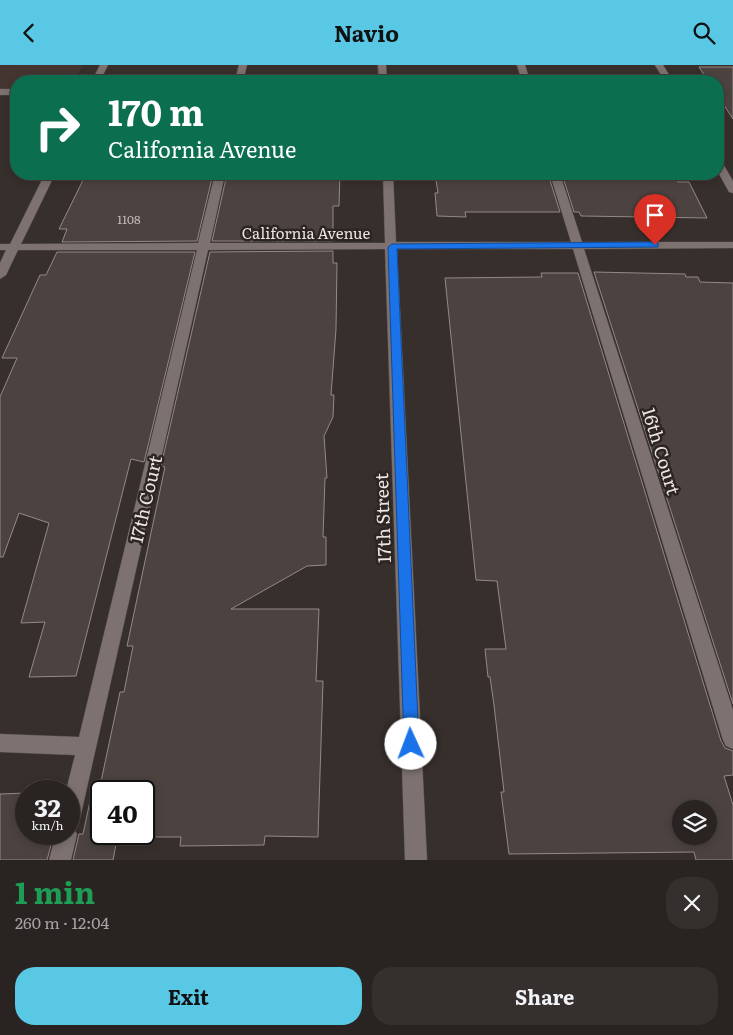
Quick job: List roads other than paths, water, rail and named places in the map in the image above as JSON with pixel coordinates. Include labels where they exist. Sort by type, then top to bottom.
[{"type":"street","points":[[724,175],[733,191]]},
{"type":"street","points":[[0,275],[47,180]]},
{"type":"street","name":"17th Court","points":[[79,780],[219,180]]},
{"type":"street","name":"17th Street","points":[[388,180],[416,860]]},
{"type":"street","name":"16th Court","points":[[557,180],[733,740]]},
{"type":"street","name":"California Avenue","points":[[0,247],[733,245]]},
{"type":"street","points":[[0,743],[87,745]]},
{"type":"street","points":[[60,860],[63,845]]}]
